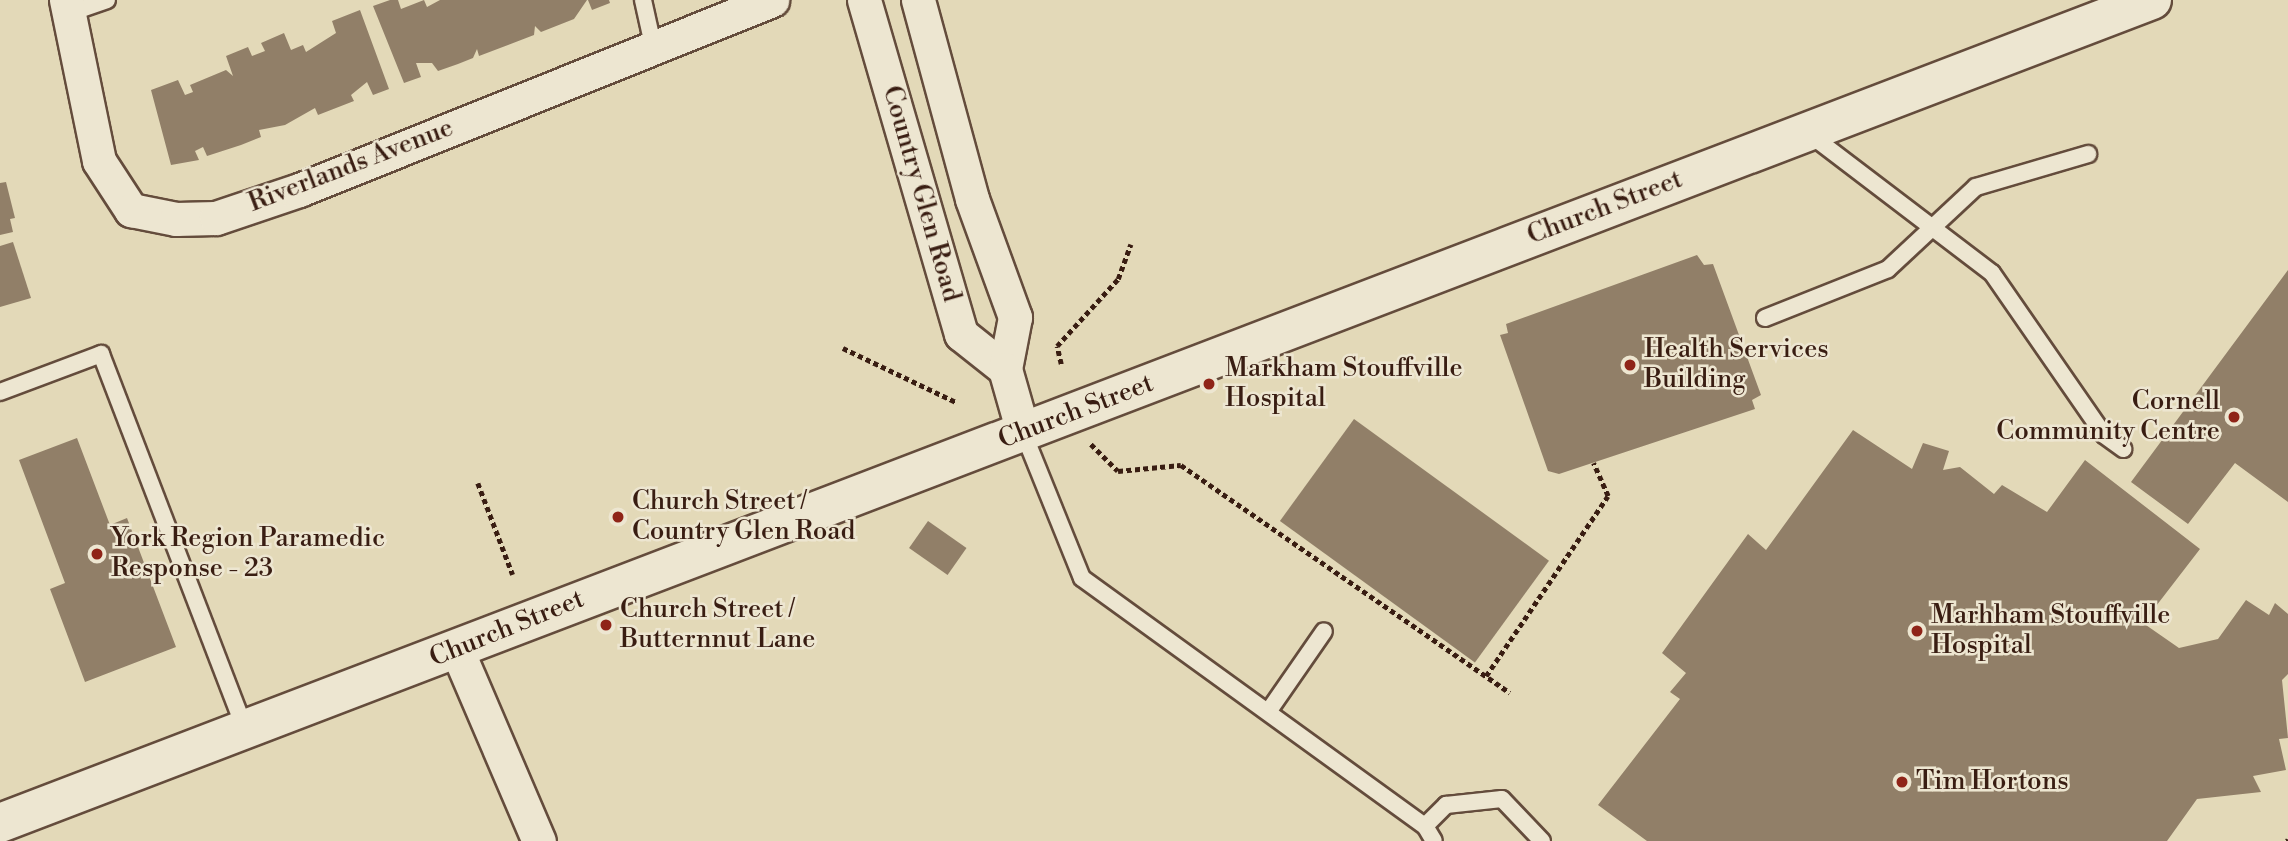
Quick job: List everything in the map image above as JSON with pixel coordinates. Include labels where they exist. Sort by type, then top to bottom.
[{"type":"street","name":"Riverlands Avenue","points":[[68,6],[99,161],[131,210],[176,219],[216,218],[299,190],[653,45],[772,0]]},
{"type":"street","name":"Country Glen Road","points":[[864,0],[961,334],[1005,369]]},
{"type":"street","name":"Country Glen Road","points":[[918,0],[972,199],[1016,317],[1005,369],[1023,432]]},
{"type":"street","name":"Church Street","points":[[0,823],[247,733],[1805,131],[2152,0]]},
{"type":"street","points":[[457,650],[534,839]]},
{"type":"lane","points":[[68,6],[107,0]]},
{"type":"lane","points":[[643,0],[653,45]]},
{"type":"lane","points":[[1805,131],[1992,273],[2104,435],[2123,449]]},
{"type":"lane","points":[[1765,318],[1888,269],[1930,226],[1976,187],[2088,154]]},
{"type":"lane","points":[[0,392],[101,354],[247,733]]},
{"type":"lane","points":[[1023,432],[1082,578],[1424,826],[1434,841]]},
{"type":"lane","points":[[1268,712],[1324,631]]},
{"type":"lane","points":[[1424,826],[1446,805],[1502,799],[1542,841]]},
{"type":"path","points":[[1061,364],[1057,346],[1118,279],[1131,244]]},
{"type":"path","points":[[843,348],[958,403]]},
{"type":"path","points":[[1091,444],[1118,471],[1158,462],[1181,465],[1510,693]]},
{"type":"path","points":[[1486,676],[1608,496],[1593,463]]},
{"type":"path","points":[[478,483],[513,575]]},
{"type":"building","points":[[398,0],[401,9],[424,0],[427,7],[440,0],[587,0],[574,19],[541,32],[535,26],[534,35],[479,56],[477,49],[473,58],[458,64],[438,71],[432,63],[416,63],[421,77],[404,83],[373,6]]},
{"type":"building","points":[[588,0],[609,0],[610,3],[592,10]]},
{"type":"building","points":[[360,10],[389,89],[373,95],[367,82],[351,95],[354,101],[318,115],[315,108],[285,125],[259,130],[261,137],[207,156],[203,147],[195,151],[199,160],[171,165],[151,90],[178,80],[185,95],[193,92],[190,85],[226,70],[233,76],[226,56],[248,47],[252,56],[265,51],[261,43],[284,33],[291,50],[303,45],[306,52],[336,33],[332,21]]},
{"type":"building","points":[[6,182],[15,218],[10,219],[13,232],[0,235],[0,183]]},
{"type":"building","points":[[13,242],[31,298],[0,307],[0,246]]},
{"type":"building","name":"Health Services Building","points":[[1697,255],[1704,265],[1713,264],[1761,395],[1752,400],[1755,409],[1559,474],[1548,471],[1500,335],[1508,333],[1506,324]]},
{"type":"building","name":"Cornell Community Centre","points":[[2288,270],[2288,502],[2235,463],[2188,524],[2131,482]]},
{"type":"building","points":[[1354,419],[1549,561],[1475,663],[1280,521]]},
{"type":"building","name":"Marhham Stouffville Hospital","points":[[1853,430],[1912,469],[1923,443],[1949,451],[1943,470],[1960,467],[1994,494],[2002,485],[2047,512],[2085,460],[2200,549],[2143,623],[2179,648],[2218,639],[2246,600],[2269,615],[2275,603],[2288,614],[2288,674],[2282,680],[2288,738],[2279,739],[2286,770],[2253,776],[2261,792],[2197,799],[2167,841],[1647,841],[1598,805],[1680,699],[1670,692],[1686,673],[1662,653],[1748,534],[1766,550]]},
{"type":"building","name":"York Region Paramedic Response - 23","points":[[77,438],[110,525],[127,518],[176,647],[85,682],[50,589],[65,583],[19,460]]},
{"type":"building","points":[[928,521],[967,548],[948,575],[909,548]]},
{"type":"place","name":"Health Services Building","points":[[1630,365]]},
{"type":"place","name":"Markham Stouffville Hospital","points":[[1209,384]]},
{"type":"place","name":"Cornell Community Centre","points":[[2234,417]]},
{"type":"place","name":"Church Street / Country Glen Road","points":[[618,517]]},
{"type":"place","name":"York Region Paramedic Response - 23","points":[[97,554]]},
{"type":"place","name":"Church Street / Butternnut Lane","points":[[606,625]]},
{"type":"place","name":"Marhham Stouffville Hospital","points":[[1917,631]]},
{"type":"place","name":"Tim Hortons","points":[[1902,782]]}]
